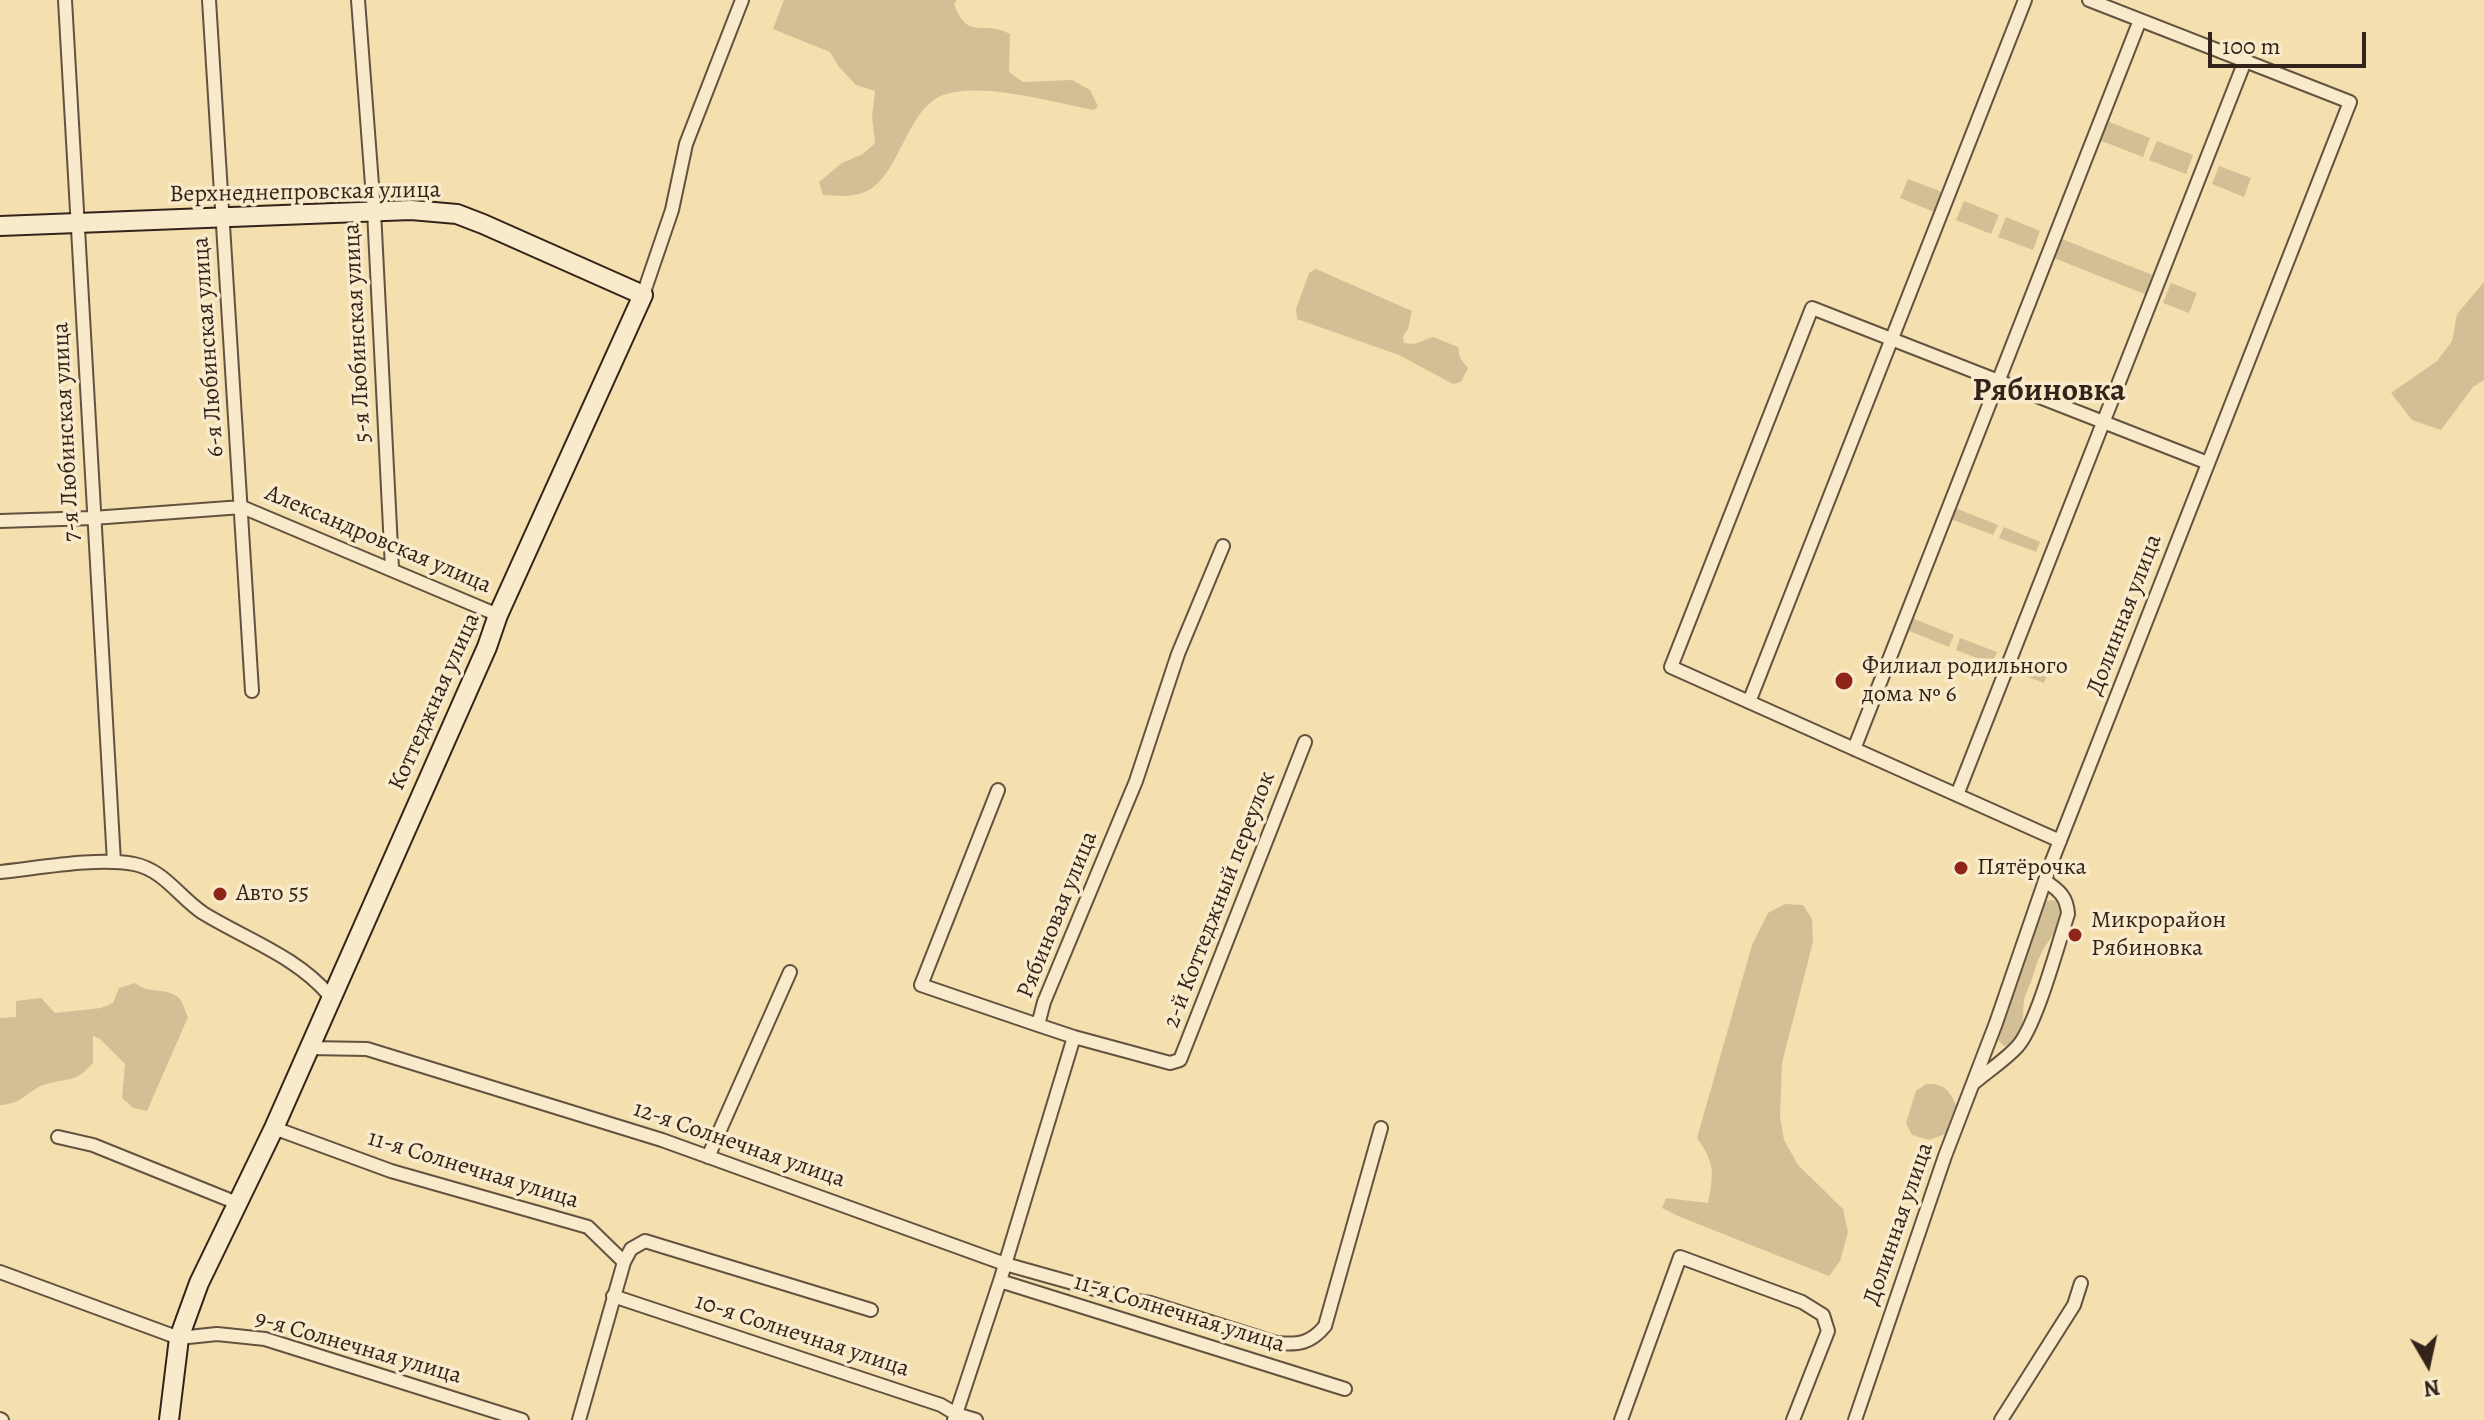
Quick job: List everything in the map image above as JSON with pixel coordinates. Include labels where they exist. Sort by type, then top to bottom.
[{"type":"street","name":"7-я Любинская улица","points":[[65,0],[114,862]]},
{"type":"street","name":"6-я Любинская улица","points":[[209,0],[252,691]]},
{"type":"street","name":"5-я Любинская улица","points":[[358,0],[374,211],[392,568]]},
{"type":"street","name":"Коттеджная улица","points":[[169,1420],[179,1338],[199,1283],[274,1128],[487,647],[498,615],[643,295],[672,210],[686,144],[742,0]]},
{"type":"street","points":[[1749,702],[2025,0]]},
{"type":"street","points":[[1957,795],[2245,61],[2089,0]]},
{"type":"street","points":[[1854,749],[2140,20]]},
{"type":"street","name":"Долинная улица","points":[[1855,1420],[2060,841],[2350,102],[2245,61]]},
{"type":"street","name":"Верхнеднепровская улица","points":[[0,226],[374,211],[457,214],[643,295]]},
{"type":"street","points":[[2060,841],[1671,667],[1812,308],[2208,463]]},
{"type":"street","name":"Александровская улица","points":[[0,521],[242,507],[498,615]]},
{"type":"street","name":"Рябиновая улица","points":[[1074,1037],[1038,1025],[1044,1002],[1136,781],[1178,654],[1223,546]]},
{"type":"street","name":"2-й Коттеджный переулок","points":[[1074,1037],[1170,1063],[1180,1060],[1305,742]]},
{"type":"street","points":[[998,790],[921,985],[1038,1025]]},
{"type":"street","points":[[0,872],[114,862],[150,869],[205,914],[271,948],[314,977],[330,996]]},
{"type":"street","points":[[1972,1085],[2017,1048],[2034,1013],[2068,914],[2067,902],[2059,890],[2045,881]]},
{"type":"street","points":[[708,1157],[790,972]]},
{"type":"street","points":[[955,1417],[1074,1037]]},
{"type":"street","name":"12-я Солнечная улица","points":[[308,1048],[367,1049],[708,1157],[1005,1264],[1151,1303],[1277,1343],[1299,1345],[1315,1339],[1325,1326],[1381,1128]]},
{"type":"street","name":"11-я Солнечная улица","points":[[274,1128],[391,1171],[588,1227],[624,1262]]},
{"type":"street","points":[[58,1137],[93,1145],[237,1203]]},
{"type":"street","points":[[579,1420],[624,1262],[631,1249],[645,1241],[871,1310]]},
{"type":"street","points":[[1621,1420],[1680,1257],[1802,1302],[1823,1315],[1828,1331],[1793,1420]]},
{"type":"street","name":"9-я Солнечная улица","points":[[0,1272],[179,1338],[217,1334],[265,1339],[522,1420]]},
{"type":"street","name":"11-я Солнечная улица","points":[[1000,1281],[1345,1389]]},
{"type":"street","points":[[2001,1420],[2074,1305],[2081,1283]]},
{"type":"street","name":"10-я Солнечная улица","points":[[613,1296],[941,1405],[955,1417],[976,1420]]},
{"type":"shaded area","points":[[784,0],[957,0],[954,4],[965,23],[1010,34],[1009,72],[1023,82],[1072,80],[1090,90],[1098,106],[1094,110],[1038,98],[975,90],[941,96],[917,118],[881,180],[869,190],[850,196],[823,195],[819,182],[842,163],[863,154],[875,143],[872,117],[875,91],[856,85],[830,52],[773,29]]},
{"type":"shaded area","points":[[2107,121],[2150,138],[2143,157],[2099,140]]},
{"type":"shaded area","points":[[2157,141],[2193,155],[2186,174],[2149,160]]},
{"type":"shaded area","points":[[2219,166],[2251,178],[2244,197],[2212,184]]},
{"type":"shaded area","points":[[1908,179],[1942,192],[1934,212],[1900,198]]},
{"type":"shaded area","points":[[1964,201],[1999,215],[1991,234],[1956,220]]},
{"type":"shaded area","points":[[2006,217],[2040,231],[2033,250],[1998,237]]},
{"type":"shaded area","points":[[2062,239],[2155,276],[2147,295],[2054,258]]},
{"type":"shaded area","points":[[1316,269],[1412,311],[1403,336],[1404,343],[1414,344],[1433,337],[1458,347],[1460,358],[1468,368],[1461,382],[1453,384],[1399,355],[1297,319],[1296,309],[1309,273]]},
{"type":"shaded area","points":[[2484,282],[2484,380],[2473,387],[2441,430],[2412,420],[2391,393],[2437,361],[2452,341],[2457,314]]},
{"type":"shaded area","points":[[2171,283],[2197,293],[2189,313],[2163,303]]},
{"type":"shaded area","points":[[1955,508],[1998,525],[1993,535],[1951,519]]},
{"type":"shaded area","points":[[2004,527],[2040,542],[2036,552],[1999,538]]},
{"type":"shaded area","points":[[1912,618],[1954,635],[1949,647],[1907,630]]},
{"type":"shaded area","points":[[1960,638],[1997,652],[1992,664],[1956,650]]},
{"type":"shaded area","points":[[2017,659],[2049,671],[2044,683],[2012,671]]},
{"type":"shaded area","points":[[2046,901],[2059,902],[2060,922],[2042,952],[2024,1000],[2019,1035],[2011,1044],[2004,1046],[1998,1040],[2000,1033]]},
{"type":"shaded area","points":[[1785,904],[1803,905],[1812,919],[1813,942],[1782,1063],[1780,1117],[1784,1140],[1798,1165],[1843,1209],[1848,1232],[1840,1261],[1829,1276],[1662,1208],[1666,1198],[1708,1203],[1712,1169],[1697,1138],[1752,945],[1768,913]]},
{"type":"shaded area","points":[[135,983],[174,995],[188,1017],[147,1111],[133,1108],[122,1098],[125,1064],[93,1036],[93,1063],[81,1074],[40,1086],[15,1102],[0,1105],[0,1018],[16,1017],[16,1001],[41,998],[55,1013],[101,1008],[113,1003],[119,988]]},
{"type":"shaded area","points":[[1926,1084],[1945,1088],[1956,1105],[1945,1134],[1929,1140],[1912,1135],[1906,1123],[1916,1091]]},
{"type":"place","name":"Филиал родильного дома № 6","points":[[1844,681]]},
{"type":"place","name":"Пятёрочка","points":[[1961,868]]},
{"type":"place","name":"Авто 55","points":[[220,894]]},
{"type":"place","name":"Микрорайон Рябиновка","points":[[2075,935]]},
{"type":"district","name":"Рябиновка","points":[[2049,392]]}]
